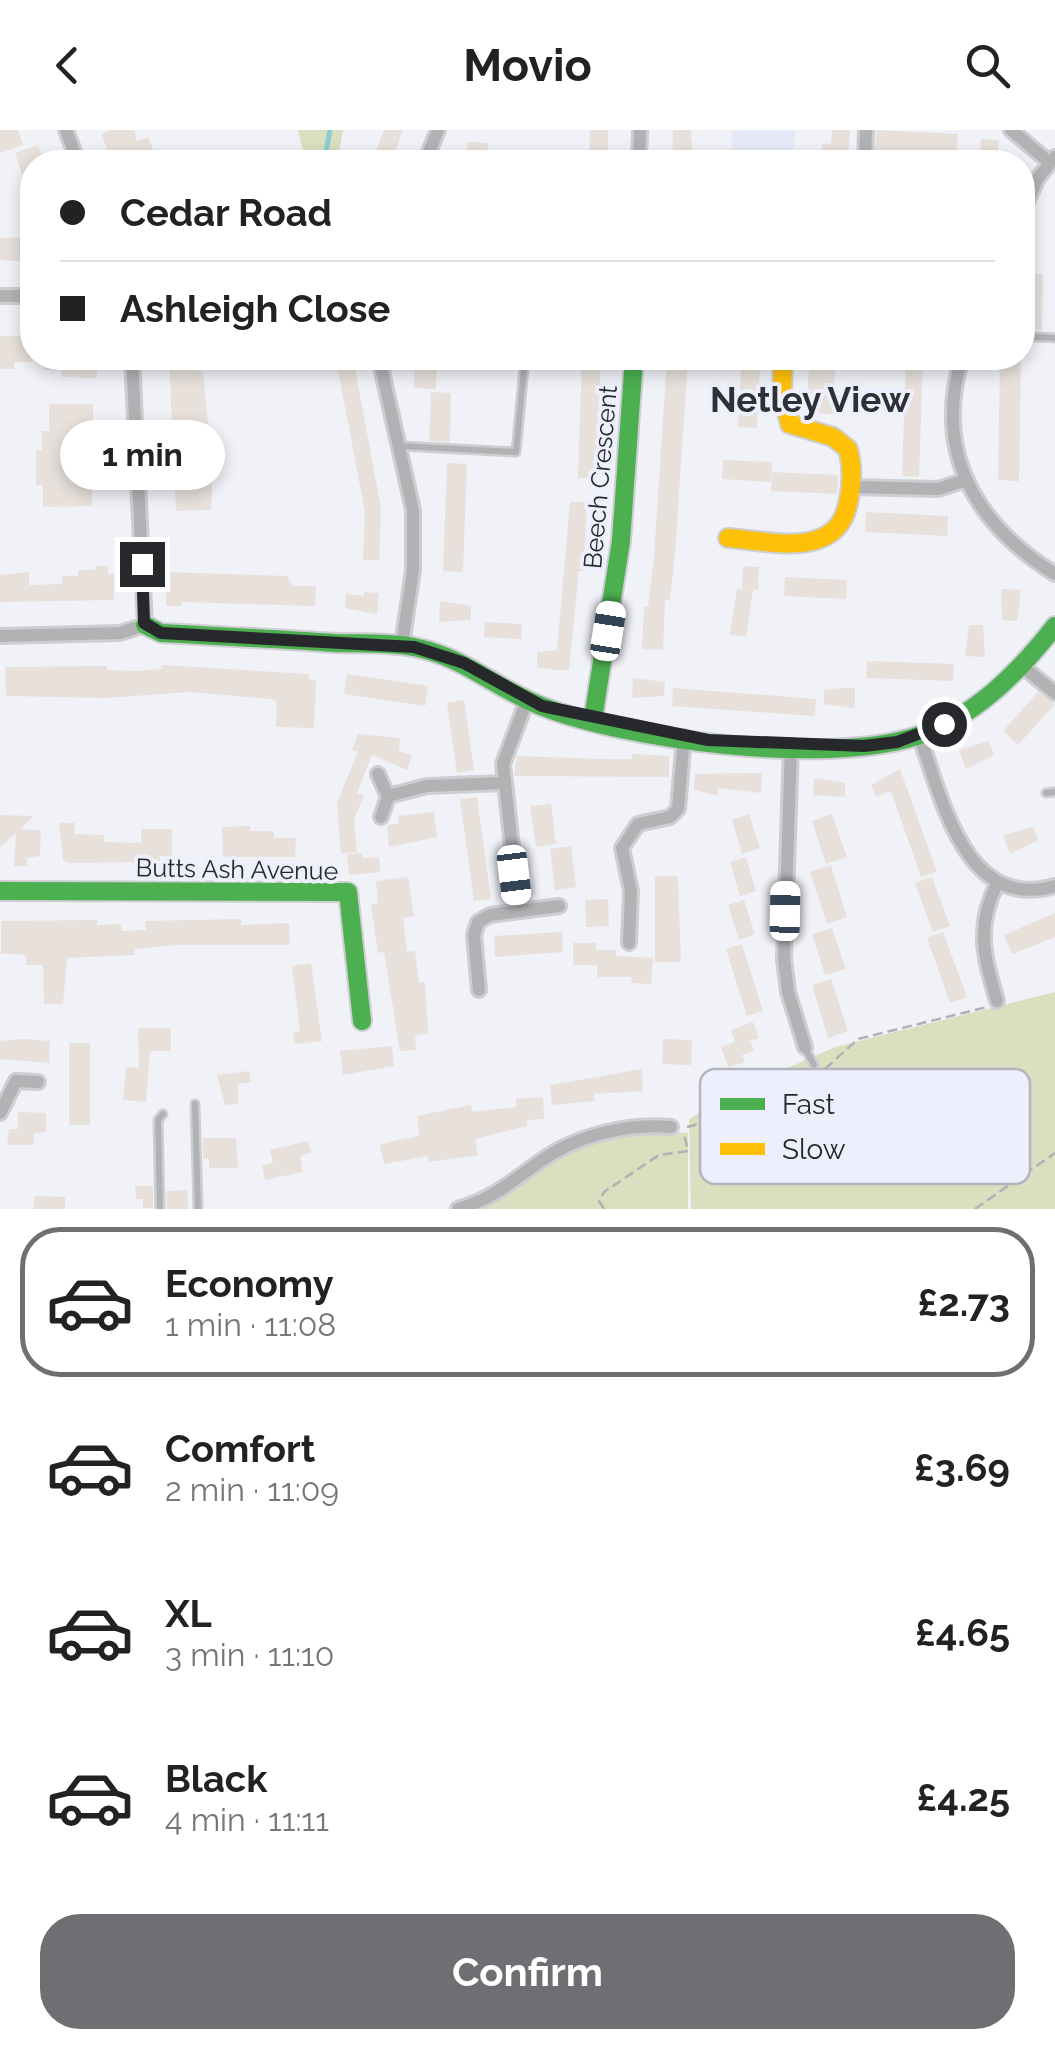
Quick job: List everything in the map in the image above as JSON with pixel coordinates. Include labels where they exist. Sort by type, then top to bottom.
[{"type":"street","points":[[1011,130],[1053,160],[1035,190]]},
{"type":"street","points":[[133,370],[145,625]]},
{"type":"street","points":[[382,370],[401,446],[414,534],[402,645]]},
{"type":"street","name":"Beech Crescent","points":[[593,719],[621,541],[633,370]]},
{"type":"street","points":[[728,538],[829,540],[846,521],[851,456],[843,443],[828,434],[796,429],[786,421],[781,402],[783,370]]},
{"type":"street","points":[[960,370],[953,421],[966,480],[1002,535],[1055,574]]},
{"type":"street","points":[[850,487],[938,489],[966,480]]},
{"type":"street","points":[[0,636],[120,634],[145,625],[161,633],[402,645],[453,658],[527,700],[593,719],[684,737],[791,746],[864,746],[919,735],[976,706],[1022,666],[1055,626]]},
{"type":"street","points":[[1022,666],[1055,694]]},
{"type":"street","points":[[519,912],[504,783],[506,748],[527,700]]},
{"type":"street","points":[[919,735],[960,844],[980,870],[998,882],[1022,889],[1055,886]]},
{"type":"street","points":[[628,943],[631,891],[622,848],[638,824],[670,817],[678,809],[684,737]]},
{"type":"street","points":[[791,746],[784,959],[805,1047]]},
{"type":"street","points":[[378,774],[388,796],[381,817]]},
{"type":"street","points":[[388,796],[426,786],[504,783]]},
{"type":"street","points":[[997,1002],[980,939],[984,912],[998,882]]},
{"type":"street","name":"Butts Ash Avenue","points":[[0,891],[348,892],[362,1021]]},
{"type":"street","points":[[479,990],[474,935],[478,922],[490,915],[560,906]]},
{"type":"street","points":[[780,1036],[798,1030]]},
{"type":"street","points":[[0,1113],[16,1081],[38,1082]]},
{"type":"street","points":[[458,1209],[488,1200],[538,1162],[570,1146],[630,1127],[671,1127]]},
{"type":"lane","points":[[401,446],[516,452],[523,370]]},
{"type":"lane","points":[[805,1047],[814,1065]]},
{"type":"lane","points":[[195,1104],[198,1209]]},
{"type":"lane","points":[[160,1209],[158,1120],[163,1114]]},
{"type":"path","points":[[824,1069],[858,1039],[954,1017],[997,1002]]},
{"type":"path","points":[[604,1209],[599,1201],[604,1192],[659,1155],[688,1151],[688,1140],[678,1127],[700,1122]]},
{"type":"path","points":[[1030,1171],[1055,1154]]},
{"type":"path","points":[[975,1209],[1011,1184]]},
{"type":"shaded area","points":[[732,130],[795,130],[794,150],[731,150]]},
{"type":"green space","points":[[298,130],[343,130],[339,150],[303,150]]},
{"type":"green space","points":[[1055,992],[1055,1209],[691,1209],[689,1119],[700,1112],[700,1184],[1030,1184],[1030,1069],[786,1069],[835,1047]]},
{"type":"green space","points":[[648,1130],[688,1133],[688,1209],[475,1209],[502,1197],[565,1152]]},
{"type":"building","points":[[0,130],[18,130],[23,145],[0,153]]},
{"type":"building","points":[[134,130],[137,141],[148,137],[153,150],[107,150],[101,134]]},
{"type":"building","points":[[384,130],[403,130],[396,150],[376,150]]},
{"type":"building","points":[[590,130],[608,130],[608,150],[589,150]]},
{"type":"building","points":[[673,130],[691,130],[692,150],[672,150]]},
{"type":"building","points":[[832,130],[850,130],[849,150],[822,150],[822,144],[831,144]]},
{"type":"building","points":[[876,130],[958,134],[956,150],[875,150]]},
{"type":"building","points":[[981,139],[999,140],[998,150],[981,150]]},
{"type":"building","points":[[467,142],[488,143],[488,150],[467,150]]},
{"type":"building","points":[[20,237],[20,261],[0,260],[0,238]]},
{"type":"building","points":[[1035,274],[1043,274],[1042,330],[1035,330]]},
{"type":"building","points":[[0,336],[20,336],[20,362],[14,362],[14,369],[0,369]]},
{"type":"building","points":[[62,370],[97,370],[97,378],[62,377]]},
{"type":"building","points":[[170,370],[203,371],[208,424],[201,424],[201,461],[205,469],[213,469],[211,510],[176,511]]},
{"type":"building","points":[[338,370],[355,370],[381,508],[379,560],[363,560],[365,512]]},
{"type":"building","points":[[415,370],[437,370],[436,389],[414,388]]},
{"type":"building","points":[[582,370],[600,370],[596,478],[578,478]]},
{"type":"building","points":[[666,370],[687,370],[675,553],[670,600],[665,600],[663,650],[642,649],[644,607],[648,607]]},
{"type":"building","points":[[741,370],[760,370],[757,428],[738,427]]},
{"type":"building","points":[[809,370],[835,370],[833,414],[807,413]]},
{"type":"building","points":[[906,370],[923,370],[919,477],[902,476]]},
{"type":"building","points":[[1000,370],[1021,370],[1019,481],[998,480]]},
{"type":"building","points":[[431,392],[451,393],[450,442],[429,441]]},
{"type":"building","points":[[49,404],[93,404],[92,506],[43,507],[43,485],[36,485],[36,450],[42,450],[42,431],[49,431]]},
{"type":"building","points":[[723,460],[772,462],[771,482],[722,479]]},
{"type":"building","points":[[447,463],[467,464],[463,572],[443,571]]},
{"type":"building","points":[[772,472],[838,475],[837,494],[771,491]]},
{"type":"building","points":[[570,502],[587,502],[584,571],[579,571],[569,670],[555,670],[537,667],[537,652],[557,650]]},
{"type":"building","points":[[866,512],[948,516],[947,536],[865,532]]},
{"type":"building","points":[[95,566],[108,566],[108,574],[114,574],[114,600],[0,602],[0,575],[29,572],[29,585],[62,584],[62,576],[78,576],[78,570],[95,570]]},
{"type":"building","points":[[743,566],[759,567],[758,590],[742,589]]},
{"type":"building","points":[[166,572],[287,576],[293,586],[316,586],[315,606],[182,602],[182,606],[166,606]]},
{"type":"building","points":[[785,577],[847,580],[846,599],[784,596]]},
{"type":"building","points":[[737,589],[753,590],[746,636],[730,635]]},
{"type":"building","points":[[1001,589],[1021,590],[1017,621],[1002,620]]},
{"type":"building","points":[[364,592],[379,593],[377,614],[345,608],[346,594],[364,596]]},
{"type":"building","points":[[440,601],[471,606],[471,620],[439,622]]},
{"type":"building","points":[[485,622],[522,624],[521,639],[484,637]]},
{"type":"building","points":[[969,625],[983,625],[985,657],[965,656]]},
{"type":"building","points":[[867,661],[954,664],[953,681],[866,678]]},
{"type":"building","points":[[162,665],[309,674],[309,680],[316,681],[314,728],[276,727],[277,702],[271,699],[190,692],[106,698],[6,696],[5,667],[107,666],[107,670],[136,671],[162,669]]},
{"type":"building","points":[[347,674],[428,686],[425,706],[344,694]]},
{"type":"building","points":[[633,678],[665,682],[664,696],[632,698]]},
{"type":"building","points":[[673,688],[816,699],[815,716],[672,706]]},
{"type":"building","points":[[855,688],[855,708],[824,704],[824,690]]},
{"type":"building","points":[[1038,692],[1055,704],[1018,745],[1003,731]]},
{"type":"building","points":[[464,700],[474,770],[457,773],[447,703]]},
{"type":"building","points":[[358,734],[400,738],[399,751],[412,756],[407,770],[372,755],[357,793],[364,796],[354,819],[357,852],[341,853],[337,803],[358,752],[352,750]]},
{"type":"building","points":[[989,741],[994,755],[966,769],[959,750]]},
{"type":"building","points":[[632,754],[669,756],[669,777],[514,776],[517,756],[632,759]]},
{"type":"building","points":[[900,769],[937,872],[921,877],[891,791],[876,797],[871,785]]},
{"type":"building","points":[[762,773],[761,793],[718,788],[718,796],[694,790],[695,774]]},
{"type":"building","points":[[814,778],[845,783],[845,797],[813,795]]},
{"type":"building","points":[[477,797],[491,899],[474,901],[460,799]]},
{"type":"building","points":[[551,804],[556,844],[536,847],[530,806]]},
{"type":"building","points":[[434,812],[437,837],[389,847],[387,825],[399,823],[398,816]]},
{"type":"building","points":[[749,814],[760,848],[742,854],[732,820]]},
{"type":"building","points":[[832,814],[847,857],[826,864],[812,821]]},
{"type":"building","points":[[0,815],[34,816],[20,829],[41,830],[40,856],[27,858],[27,866],[14,866],[16,833],[0,847]]},
{"type":"building","points":[[59,823],[75,823],[74,834],[104,835],[104,842],[141,843],[141,829],[172,829],[172,856],[160,856],[160,862],[69,863],[63,860]]},
{"type":"building","points":[[250,826],[250,831],[274,831],[274,838],[296,838],[295,857],[223,857],[222,827]]},
{"type":"building","points":[[1033,827],[1038,840],[1010,854],[1003,835]]},
{"type":"building","points":[[571,846],[576,887],[555,890],[550,849]]},
{"type":"building","points":[[362,853],[363,858],[379,857],[380,872],[349,875],[347,854]]},
{"type":"building","points":[[746,857],[756,891],[740,896],[730,862]]},
{"type":"building","points":[[831,865],[847,917],[827,924],[810,872]]},
{"type":"building","points":[[655,876],[678,876],[681,962],[655,962]]},
{"type":"building","points":[[408,877],[414,916],[403,918],[407,952],[415,951],[419,983],[425,982],[428,1033],[415,1036],[416,1050],[400,1051],[384,952],[378,953],[371,904],[378,903],[376,881]]},
{"type":"building","points":[[932,877],[950,926],[933,932],[915,883]]},
{"type":"building","points":[[608,899],[609,926],[586,927],[585,900]]},
{"type":"building","points":[[744,900],[755,934],[739,940],[728,905]]},
{"type":"building","points":[[1055,913],[1055,937],[1012,954],[1004,935]]},
{"type":"building","points":[[241,919],[241,925],[289,923],[290,945],[176,945],[135,949],[135,955],[67,958],[63,1004],[44,1004],[43,965],[26,965],[26,956],[20,954],[1,954],[1,921],[97,920],[97,925],[121,924],[121,931],[146,930],[145,921]]},
{"type":"building","points":[[832,928],[846,969],[825,975],[812,934]]},
{"type":"building","points":[[562,932],[563,952],[495,957],[494,936]]},
{"type":"building","points":[[943,932],[967,997],[950,1003],[927,938]]},
{"type":"building","points":[[573,943],[596,943],[596,950],[616,950],[616,956],[653,958],[651,984],[631,983],[632,977],[597,977],[597,965],[573,965]]},
{"type":"building","points":[[742,944],[763,1011],[747,1016],[726,949]]},
{"type":"building","points":[[311,963],[322,1041],[295,1044],[293,1033],[300,1032],[292,966]]},
{"type":"building","points":[[831,979],[848,1031],[828,1038],[812,985]]},
{"type":"building","points":[[753,1022],[759,1038],[750,1041],[754,1051],[742,1055],[745,1062],[728,1067],[721,1047],[735,1042],[731,1030]]},
{"type":"building","points":[[138,1028],[171,1028],[171,1051],[150,1051],[146,1102],[123,1100],[126,1067],[139,1068]]},
{"type":"building","points":[[663,1039],[692,1040],[691,1065],[662,1064]]},
{"type":"building","points":[[0,1041],[50,1041],[49,1063],[0,1059]]},
{"type":"building","points":[[69,1043],[90,1043],[90,1125],[69,1125]]},
{"type":"building","points":[[392,1046],[394,1066],[343,1075],[340,1051]]},
{"type":"building","points":[[642,1069],[643,1091],[594,1094],[595,1101],[552,1105],[550,1085]]},
{"type":"building","points":[[249,1071],[251,1082],[238,1084],[238,1104],[225,1105],[217,1075]]},
{"type":"building","points":[[543,1097],[544,1119],[527,1120],[527,1126],[475,1139],[478,1155],[429,1162],[428,1156],[384,1164],[380,1144],[419,1136],[417,1116],[471,1105],[472,1112],[517,1107],[516,1099]]},
{"type":"building","points":[[18,1112],[46,1113],[46,1132],[34,1133],[34,1145],[7,1145],[9,1129],[18,1129]]},
{"type":"building","points":[[203,1138],[236,1138],[238,1168],[209,1168],[209,1159],[203,1159]]},
{"type":"building","points":[[308,1141],[311,1153],[300,1156],[303,1172],[265,1180],[262,1165],[273,1163],[270,1150]]},
{"type":"building","points":[[135,1186],[153,1186],[153,1208],[143,1208],[143,1199],[136,1199]]},
{"type":"building","points":[[187,1190],[188,1209],[167,1209],[166,1191]]},
{"type":"building","points":[[34,1196],[65,1197],[65,1209],[34,1209]]},
{"type":"waterway","points":[[326,150],[330,130]]},
{"type":"traffic: fast","points":[[593,719],[621,541],[633,370]]},
{"type":"traffic: fast","points":[[145,625],[161,633],[408,646],[451,659],[541,706],[579,719],[674,739],[779,749],[875,745],[935,729],[993,692],[1055,626]]},
{"type":"traffic: fast","points":[[0,891],[348,892],[362,1021]]},
{"type":"traffic: slow","points":[[728,538],[782,543],[816,540],[831,533],[848,503],[848,449],[833,437],[790,424],[782,392],[783,370]]},
{"type":"district","name":"Netley View","points":[[810,399]]},
{"type":"route","points":[[142,564],[141,611],[146,627],[151,630],[414,647],[453,658],[524,698],[576,716],[708,740],[840,748],[897,742],[944,724]]}]
